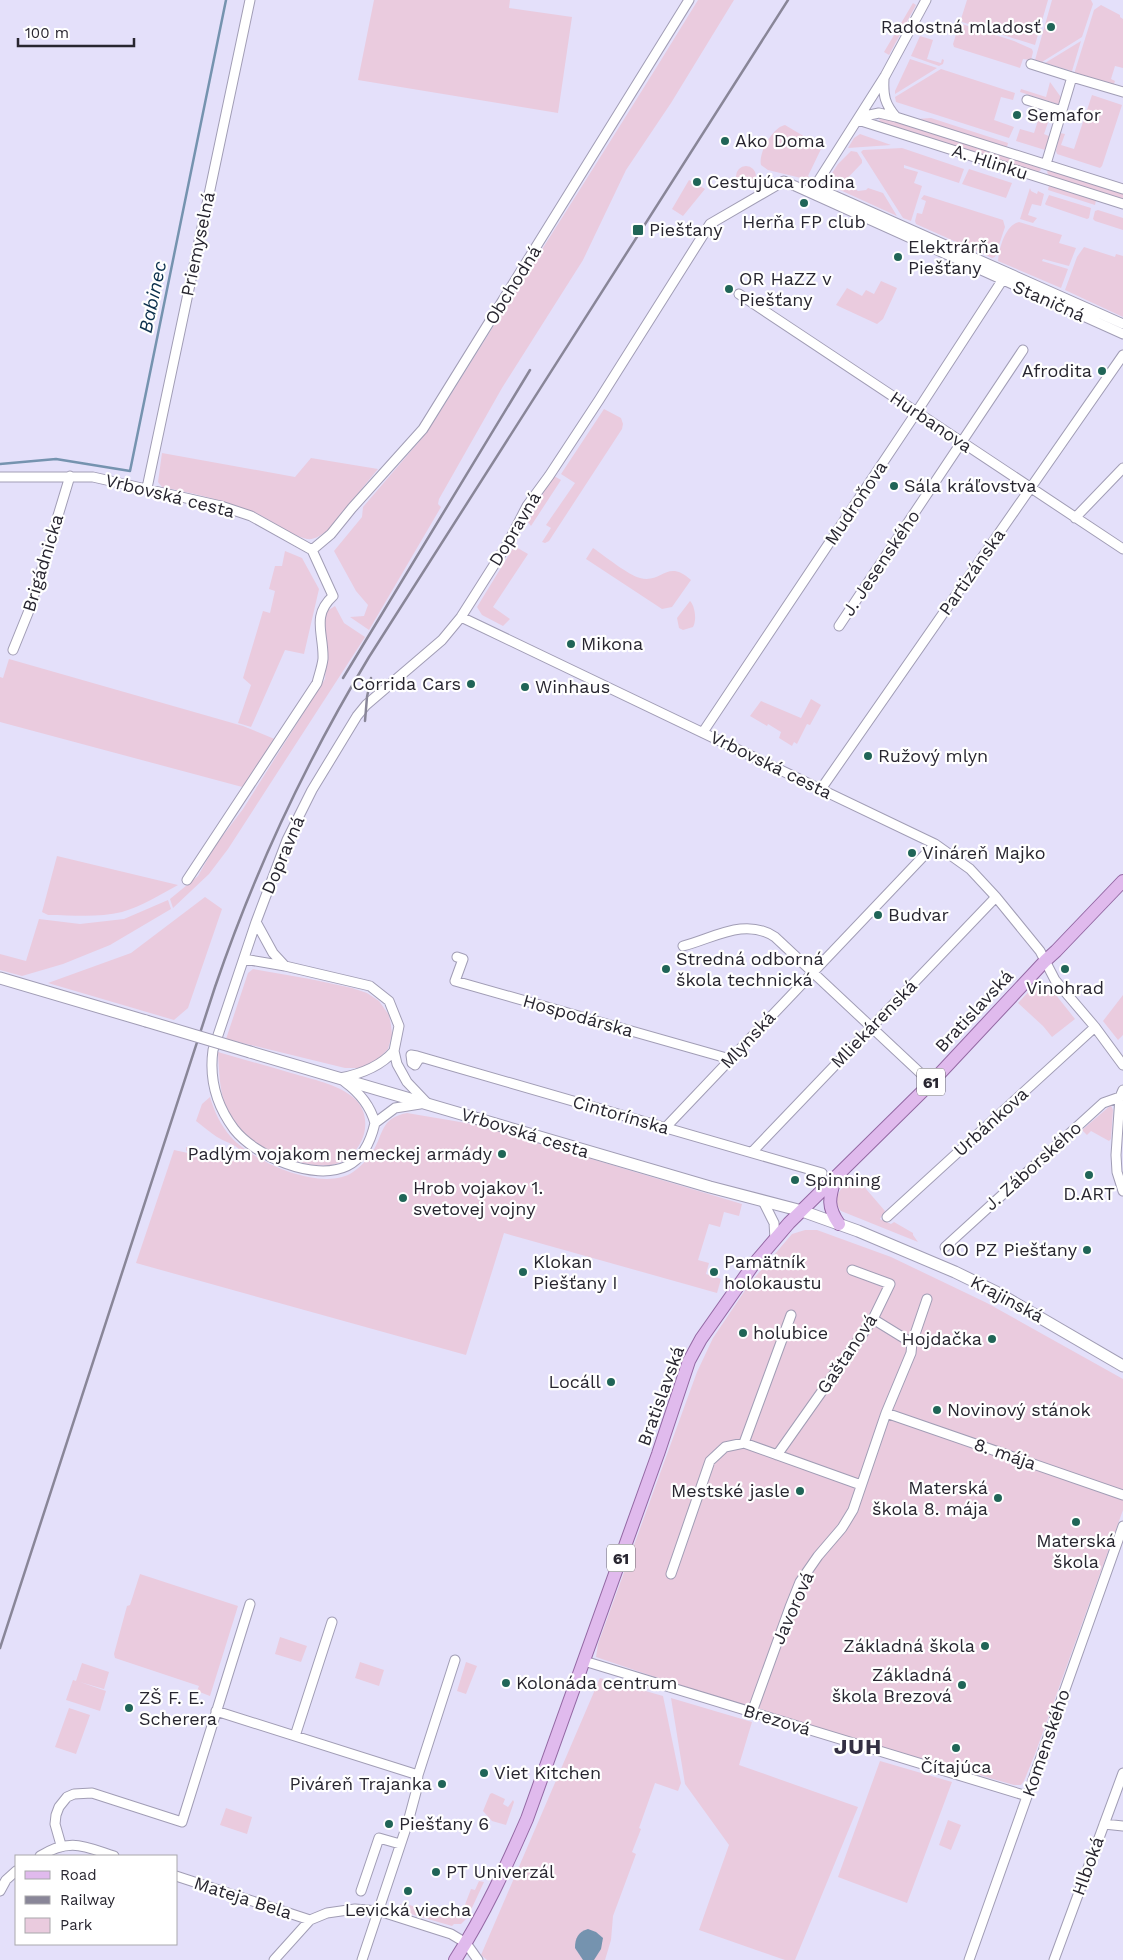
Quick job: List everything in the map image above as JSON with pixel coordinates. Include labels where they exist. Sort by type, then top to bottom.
[{"type":"main road","name":"Bratislavská","points":[[455,1960],[507,1866],[527,1819],[658,1454],[689,1361],[707,1330],[753,1265],[775,1240],[930,1083],[1123,880]]},
{"type":"main road","name":"Vrbovská cesta","points":[[0,978],[802,1211]]},
{"type":"main road","points":[[836,1177],[829,1198],[832,1214],[839,1224]]},
{"type":"main road","name":"Krajinská","points":[[802,1211],[914,1254],[996,1292],[1123,1366]]},
{"type":"street","name":"Priemyselná","points":[[147,488],[250,0]]},
{"type":"street","name":"Obchodná","points":[[312,550],[331,534],[423,429],[689,0]]},
{"type":"street","points":[[812,190],[885,76],[926,0]]},
{"type":"street","points":[[1032,64],[1123,92]]},
{"type":"street","points":[[885,76],[883,93],[886,106],[896,117]]},
{"type":"street","name":"A. Hlinku","points":[[1046,164],[1072,77]]},
{"type":"street","points":[[1027,100],[1062,111]]},
{"type":"street","name":"A. Hlinku","points":[[859,119],[879,113],[896,117],[1123,188]]},
{"type":"street","name":"A. Hlinku","points":[[859,119],[1123,204]]},
{"type":"street","name":"Dopravná","points":[[375,1123],[366,1149],[347,1166],[324,1171],[297,1167],[273,1158],[256,1148],[234,1129],[222,1110],[214,1090],[211,1066],[219,1032],[256,922],[287,840],[312,790],[357,716],[366,705],[442,640],[461,617],[508,543],[527,506],[599,400],[710,224],[784,181],[812,190]]},
{"type":"street","name":"Staničná","points":[[812,190],[1005,277],[1123,334]]},
{"type":"street","name":"Staničná","points":[[1005,277],[1123,324]]},
{"type":"street","name":"Mudroňova","points":[[703,732],[1005,277]]},
{"type":"street","name":"Hurbanova","points":[[739,294],[1123,549]]},
{"type":"street","name":"J. Jesenského","points":[[839,626],[1023,350]]},
{"type":"street","name":"Partizánska","points":[[821,789],[1123,355]]},
{"type":"street","points":[[1075,518],[1123,468]]},
{"type":"street","name":"Brigádnicka","points":[[13,650],[30,608],[70,476]]},
{"type":"street","name":"Vrbovská cesta","points":[[0,477],[93,477],[147,488],[214,504],[251,516],[312,550]]},
{"type":"street","points":[[187,880],[317,683],[323,660],[319,618],[325,603],[333,596],[312,550]]},
{"type":"street","name":"Vrbovská cesta","points":[[461,617],[935,844],[970,869],[996,897],[1040,951],[1055,980],[1095,1027],[1123,1065]]},
{"type":"street","name":"Mlynská","points":[[666,1127],[935,844]]},
{"type":"street","name":"Mliekárenská","points":[[752,1152],[996,897]]},
{"type":"street","points":[[256,922],[273,953],[285,966]]},
{"type":"street","points":[[683,946],[722,933],[742,929],[764,930],[813,972],[930,1083]]},
{"type":"street","name":"Hospodárska","points":[[457,957],[463,959],[454,981],[730,1059]]},
{"type":"street","points":[[244,959],[285,966],[370,986],[389,1001],[398,1026],[394,1051],[398,1068],[415,1092],[427,1103]]},
{"type":"street","name":"Urbánkova","points":[[887,1218],[1095,1027]]},
{"type":"street","points":[[339,1078],[371,1069],[386,1060],[394,1051]]},
{"type":"street","name":"Cintorínska","points":[[420,1057],[822,1172]]},
{"type":"street","points":[[339,1078],[355,1089],[363,1098],[370,1108],[375,1123],[395,1108],[427,1103]]},
{"type":"street","points":[[1121,1094],[1116,1155],[1117,1172],[1123,1191]]},
{"type":"street","name":"J. Záborského","points":[[945,1246],[1102,1103],[1121,1094]]},
{"type":"street","points":[[763,1201],[774,1223],[775,1240]]},
{"type":"street","name":"Gaštanová","points":[[777,1455],[873,1318],[890,1284],[852,1270]]},
{"type":"street","name":"Javorová","points":[[752,1712],[800,1582],[818,1556],[842,1528],[852,1510],[886,1413],[911,1353],[912,1343],[927,1298]]},
{"type":"street","points":[[744,1443],[791,1315]]},
{"type":"street","points":[[873,1318],[912,1343]]},
{"type":"street","name":"8. mája","points":[[886,1413],[1123,1495]]},
{"type":"street","points":[[671,1574],[710,1461],[725,1447],[744,1443],[861,1485]]},
{"type":"street","name":"Komenského","points":[[969,1960],[1119,1550],[1123,1526]]},
{"type":"street","points":[[61,1845],[55,1824],[56,1815],[59,1807],[67,1797],[74,1794],[92,1793],[182,1822],[250,1604]]},
{"type":"street","points":[[295,1736],[332,1622]]},
{"type":"street","points":[[362,1960],[411,1811],[418,1775],[455,1660]]},
{"type":"street","name":"Brezová","points":[[584,1661],[1028,1796]]},
{"type":"street","points":[[216,1711],[418,1775]]},
{"type":"street","name":"Hlboká","points":[[1054,1960],[1123,1773]]},
{"type":"street","points":[[1104,1824],[1123,1826]]},
{"type":"street","points":[[361,1891],[379,1838],[400,1844]]},
{"type":"street","points":[[42,1855],[61,1845],[79,1846],[110,1855]]},
{"type":"street","points":[[0,1891],[6,1880],[15,1872]]},
{"type":"street","name":"Mateja Bela","points":[[178,1877],[310,1920]]},
{"type":"street","points":[[274,1960],[310,1920],[342,1910],[355,1909],[379,1911],[451,1934],[466,1943],[478,1960]]},
{"type":"green space","points":[[374,0],[510,0],[509,8],[572,17],[558,113],[358,80]]},
{"type":"green space","points":[[698,0],[734,0],[671,103],[626,170],[583,260],[502,388],[439,499],[438,504],[441,507],[369,630],[350,617],[364,616],[368,605],[356,591],[334,551],[362,517],[363,507],[423,437],[435,420]]},
{"type":"green space","points":[[967,0],[1048,0],[1035,45],[962,22],[961,19]]},
{"type":"green space","points":[[1052,0],[1091,0],[1093,4],[1082,37],[1042,62],[1035,60]]},
{"type":"green space","points":[[913,3],[916,5],[889,55],[884,52]]},
{"type":"green space","points":[[1101,5],[1120,15],[1123,19],[1123,68],[1115,66],[1111,79],[1115,81],[1113,87],[1074,74],[1094,10]]},
{"type":"green space","points":[[962,24],[1032,49],[1031,60],[1023,59],[1020,68],[954,47],[953,44],[959,25]]},
{"type":"green space","points":[[920,36],[933,40],[927,59],[941,63],[942,59],[944,60],[943,64],[939,66],[911,56]]},
{"type":"green space","points":[[1081,41],[1072,71],[1045,63]]},
{"type":"green space","points":[[910,59],[937,68],[895,94],[895,91]]},
{"type":"green space","points":[[941,69],[1015,93],[1013,100],[1001,97],[994,120],[1014,127],[1009,138],[896,102],[895,97]]},
{"type":"green space","points":[[1050,82],[1063,100],[1061,105],[1020,92],[1021,89],[1046,97]]},
{"type":"green space","points":[[1092,95],[1122,105],[1100,168],[1057,154],[1056,151],[1060,133],[1065,134],[1061,145],[1074,149]]},
{"type":"green space","points":[[1042,108],[1052,111],[1044,134],[1051,137],[1045,150],[1016,141],[1020,129],[1034,133]]},
{"type":"green space","points":[[880,117],[1039,166],[1041,170],[1037,173],[882,123],[879,120]]},
{"type":"green space","points":[[931,118],[1008,143],[1007,147],[917,119]]},
{"type":"green space","points":[[785,125],[822,147],[808,176],[811,179],[809,180],[768,170],[761,165],[762,154],[767,141],[776,130]]},
{"type":"green space","points":[[860,134],[891,145],[848,148],[854,138]]},
{"type":"green space","points":[[902,148],[964,169],[959,183],[904,165],[904,168],[918,172],[914,183],[922,186],[911,221],[903,218],[861,152],[863,150]]},
{"type":"green space","points":[[851,151],[857,152],[862,163],[838,188],[828,184],[827,181],[838,164]]},
{"type":"green space","points":[[746,166],[753,169],[756,176],[753,183],[746,186],[739,183],[736,176],[739,169]]},
{"type":"green space","points":[[969,169],[1012,183],[1006,198],[962,184]]},
{"type":"green space","points":[[1048,170],[1123,193],[1123,200],[1049,176]]},
{"type":"green space","points":[[689,180],[705,189],[683,216],[672,209]]},
{"type":"green space","points":[[850,180],[853,181],[854,188],[858,191],[868,188],[883,193],[897,216],[840,190]]},
{"type":"green space","points":[[1049,185],[1096,200],[1095,205],[1048,190]]},
{"type":"green space","points":[[1030,188],[1031,191],[1037,194],[1038,191],[1044,194],[1041,206],[1032,204],[1028,215],[1037,218],[1033,223],[1020,219]]},
{"type":"green space","points":[[924,195],[1003,220],[1005,227],[995,257],[992,258],[916,224],[917,213],[922,214],[926,201],[921,199]]},
{"type":"green space","points":[[1049,195],[1091,208],[1089,218],[1087,219],[1046,205]]},
{"type":"green space","points":[[1098,210],[1123,218],[1123,230],[1095,221],[1093,219],[1095,211]]},
{"type":"green space","points":[[1019,222],[1062,235],[1059,243],[1076,248],[1069,266],[1043,259],[1042,261],[1068,269],[1061,288],[998,261],[1001,244],[1006,232]]},
{"type":"green space","points":[[1084,247],[1115,257],[1116,254],[1123,256],[1123,317],[1065,290],[1077,257]]},
{"type":"green space","points":[[881,281],[897,288],[883,319],[877,324],[836,305],[847,288],[862,296],[866,290],[874,294]]},
{"type":"green space","points":[[604,409],[621,418],[622,429],[549,541],[542,542],[551,528],[546,525],[575,483],[561,474]]},
{"type":"green space","points":[[162,453],[295,477],[311,458],[378,469],[328,530],[315,538],[307,539],[293,534],[262,516],[244,509],[209,498],[162,487],[158,482]]},
{"type":"green space","points":[[554,476],[561,480],[531,526],[528,522]]},
{"type":"green space","points":[[516,547],[528,554],[493,607],[510,619],[503,626],[482,615],[477,607],[513,548]]},
{"type":"green space","points":[[593,548],[623,569],[640,578],[654,578],[670,571],[676,571],[691,580],[672,607],[662,609],[586,559]]},
{"type":"green space","points":[[285,551],[302,558],[319,589],[304,654],[285,650],[251,727],[238,723],[251,685],[243,678],[263,611],[270,613],[275,591],[269,589],[275,566],[282,566]]},
{"type":"green space","points":[[690,601],[695,613],[695,621],[693,627],[683,630],[679,628],[677,618]]},
{"type":"green space","points":[[335,606],[344,623],[365,637],[228,849],[209,874],[173,908],[170,899],[198,876],[215,846],[243,809],[325,679],[327,652],[323,622],[327,611]]},
{"type":"green space","points":[[9,659],[243,726],[277,740],[246,788],[0,722],[0,677],[3,678]]},
{"type":"green space","points":[[811,699],[821,705],[810,725],[807,724],[797,744],[794,742],[792,746],[779,738],[781,732],[750,716],[761,701],[801,718]]},
{"type":"green space","points":[[57,856],[178,885],[122,912],[95,916],[48,915],[42,912]]},
{"type":"green space","points":[[205,897],[222,909],[188,1008],[174,1020],[48,983],[131,953]]},
{"type":"green space","points":[[168,900],[171,909],[110,945],[63,964],[22,976],[0,970],[0,954],[26,961],[39,919],[80,924],[124,919]]},
{"type":"green space","points":[[253,969],[310,979],[367,993],[379,1001],[389,1015],[392,1035],[388,1049],[366,1068],[345,1068],[226,1039],[248,973]]},
{"type":"green space","points":[[1043,984],[1052,990],[1075,1019],[1052,1037],[1018,1003],[1033,987]]},
{"type":"green space","points":[[1123,995],[1123,1035],[1118,1040],[1103,1021]]},
{"type":"green space","points":[[218,1052],[324,1082],[348,1093],[361,1107],[365,1116],[363,1136],[359,1146],[345,1160],[325,1166],[302,1163],[278,1155],[258,1144],[240,1128],[224,1102],[219,1073]]},
{"type":"green space","points":[[210,1097],[224,1128],[241,1147],[271,1165],[307,1177],[340,1178],[353,1172],[372,1153],[387,1123],[398,1115],[407,1113],[478,1125],[742,1204],[739,1216],[724,1212],[720,1227],[709,1224],[698,1260],[709,1263],[706,1274],[721,1279],[717,1293],[504,1233],[466,1355],[136,1263],[174,1150],[188,1153],[186,1147],[238,1162],[245,1159],[238,1148],[217,1137],[196,1121],[202,1104]]},
{"type":"green space","points":[[1111,1105],[1113,1110],[1111,1139],[1109,1141],[1091,1131],[1087,1135],[1082,1130]]},
{"type":"green space","points":[[854,1175],[885,1211],[880,1219],[891,1224],[894,1222],[913,1233],[918,1242],[841,1211],[838,1206],[837,1196]]},
{"type":"green space","points":[[805,1230],[817,1230],[891,1257],[987,1303],[1123,1379],[1123,1510],[1035,1754],[1021,1785],[1014,1785],[755,1711],[596,1657],[598,1644],[697,1372],[713,1338],[750,1283],[792,1234]]},
{"type":"green space","points":[[140,1574],[238,1606],[210,1696],[197,1691],[199,1686],[115,1658],[114,1654],[127,1606],[130,1605]]},
{"type":"green space","points":[[280,1637],[307,1646],[301,1662],[275,1654]]},
{"type":"green space","points":[[360,1662],[384,1670],[379,1686],[355,1678]]},
{"type":"green space","points":[[466,1662],[477,1666],[466,1694],[457,1691]]},
{"type":"green space","points":[[82,1663],[109,1672],[104,1689],[80,1682],[106,1691],[100,1711],[66,1700],[73,1680],[76,1681]]},
{"type":"green space","points":[[600,1678],[663,1696],[681,1783],[678,1791],[655,1783],[632,1852],[636,1854],[613,1916],[611,1940],[605,1960],[487,1960],[481,1955]]},
{"type":"green space","points":[[671,1698],[752,1722],[739,1765],[858,1807],[795,1960],[785,1960],[699,1930],[729,1845],[685,1784]]},
{"type":"green space","points":[[69,1708],[90,1715],[76,1754],[55,1747]]},
{"type":"green space","points":[[880,1761],[952,1782],[907,1903],[838,1877]]},
{"type":"green space","points":[[492,1793],[505,1799],[503,1804],[508,1807],[513,1800],[514,1802],[506,1825],[492,1821],[483,1811]]},
{"type":"green space","points":[[226,1808],[252,1817],[247,1834],[220,1825]]},
{"type":"green space","points":[[948,1820],[961,1825],[951,1850],[939,1845]]},
{"type":"green space","points":[[479,1881],[484,1882],[470,1912],[461,1915],[471,1889],[475,1890]]},
{"type":"green space","points":[[400,1904],[407,1907],[410,1905],[438,1916],[447,1912],[463,1919],[467,1918],[461,1924],[454,1924],[452,1926],[397,1910]]},
{"type":"water","points":[[588,1929],[596,1932],[603,1938],[601,1949],[594,1960],[583,1960],[575,1948],[578,1936]]},
{"type":"waterway","name":"Babinec","points":[[0,464],[56,459],[130,471],[226,0]]},
{"type":"railway","points":[[0,1648],[215,987],[247,901],[283,818],[324,737],[369,657],[788,0]]},
{"type":"railway","points":[[343,678],[530,370]]},
{"type":"railway","points":[[365,721],[371,678]]},
{"type":"place","name":"Radostná mladosť","points":[[1051,27]]},
{"type":"place","name":"Semafor","points":[[1017,115]]},
{"type":"place","name":"Ako Doma","points":[[725,141]]},
{"type":"place","name":"Cestujúca rodina","points":[[697,182]]},
{"type":"place","name":"Herňa FP club","points":[[804,203]]},
{"type":"place","name":"Piešťany","points":[[638,230]]},
{"type":"place","name":"Elektrárňa Piešťany","points":[[898,257]]},
{"type":"place","name":"OR HaZZ v Piešťany","points":[[729,289]]},
{"type":"place","name":"Afrodita","points":[[1102,371]]},
{"type":"place","name":"Sála kráľovstva","points":[[894,486]]},
{"type":"place","name":"Mikona","points":[[571,644]]},
{"type":"place","name":"Corrida Cars","points":[[471,684]]},
{"type":"place","name":"Winhaus","points":[[525,687]]},
{"type":"place","name":"Ružový mlyn","points":[[868,756]]},
{"type":"place","name":"Vináreň Majko","points":[[912,853]]},
{"type":"place","name":"Budvar","points":[[878,915]]},
{"type":"place","name":"Stredná odborná škola technická","points":[[666,969]]},
{"type":"place","name":"Vinohrad","points":[[1065,969]]},
{"type":"place","name":"Padlým vojakom nemeckej armády","points":[[502,1154]]},
{"type":"place","name":"D.ART","points":[[1089,1175]]},
{"type":"place","name":"Spinning","points":[[795,1180]]},
{"type":"place","name":"Hrob vojakov 1. svetovej vojny","points":[[403,1198]]},
{"type":"place","name":"OO PZ Piešťany","points":[[1087,1250]]},
{"type":"place","name":"Klokan Piešťany I","points":[[523,1272]]},
{"type":"place","name":"Pamätník holokaustu","points":[[714,1272]]},
{"type":"place","name":"holubice","points":[[743,1333]]},
{"type":"place","name":"Hojdačka","points":[[992,1339]]},
{"type":"place","name":"Locáll","points":[[611,1382]]},
{"type":"place","name":"Novinový stánok","points":[[937,1410]]},
{"type":"place","name":"Mestské jasle","points":[[800,1491]]},
{"type":"place","name":"Materská škola 8. mája","points":[[998,1498]]},
{"type":"place","name":"Materská škola","points":[[1076,1522]]},
{"type":"place","name":"Základná škola","points":[[985,1646]]},
{"type":"place","name":"Kolonáda centrum","points":[[506,1683]]},
{"type":"place","name":"Základná škola Brezová","points":[[962,1685]]},
{"type":"place","name":"ZŠ F. E. Scherera","points":[[129,1708]]},
{"type":"place","name":"Čítajúca","points":[[956,1748]]},
{"type":"place","name":"Viet Kitchen","points":[[484,1773]]},
{"type":"place","name":"Piváreň Trajanka","points":[[442,1784]]},
{"type":"place","name":"Piešťany 6","points":[[389,1824]]},
{"type":"place","name":"PT Univerzál","points":[[436,1872]]},
{"type":"place","name":"Levická viecha","points":[[408,1891]]},
{"type":"district","name":"JUH","points":[[858,1746]]}]
